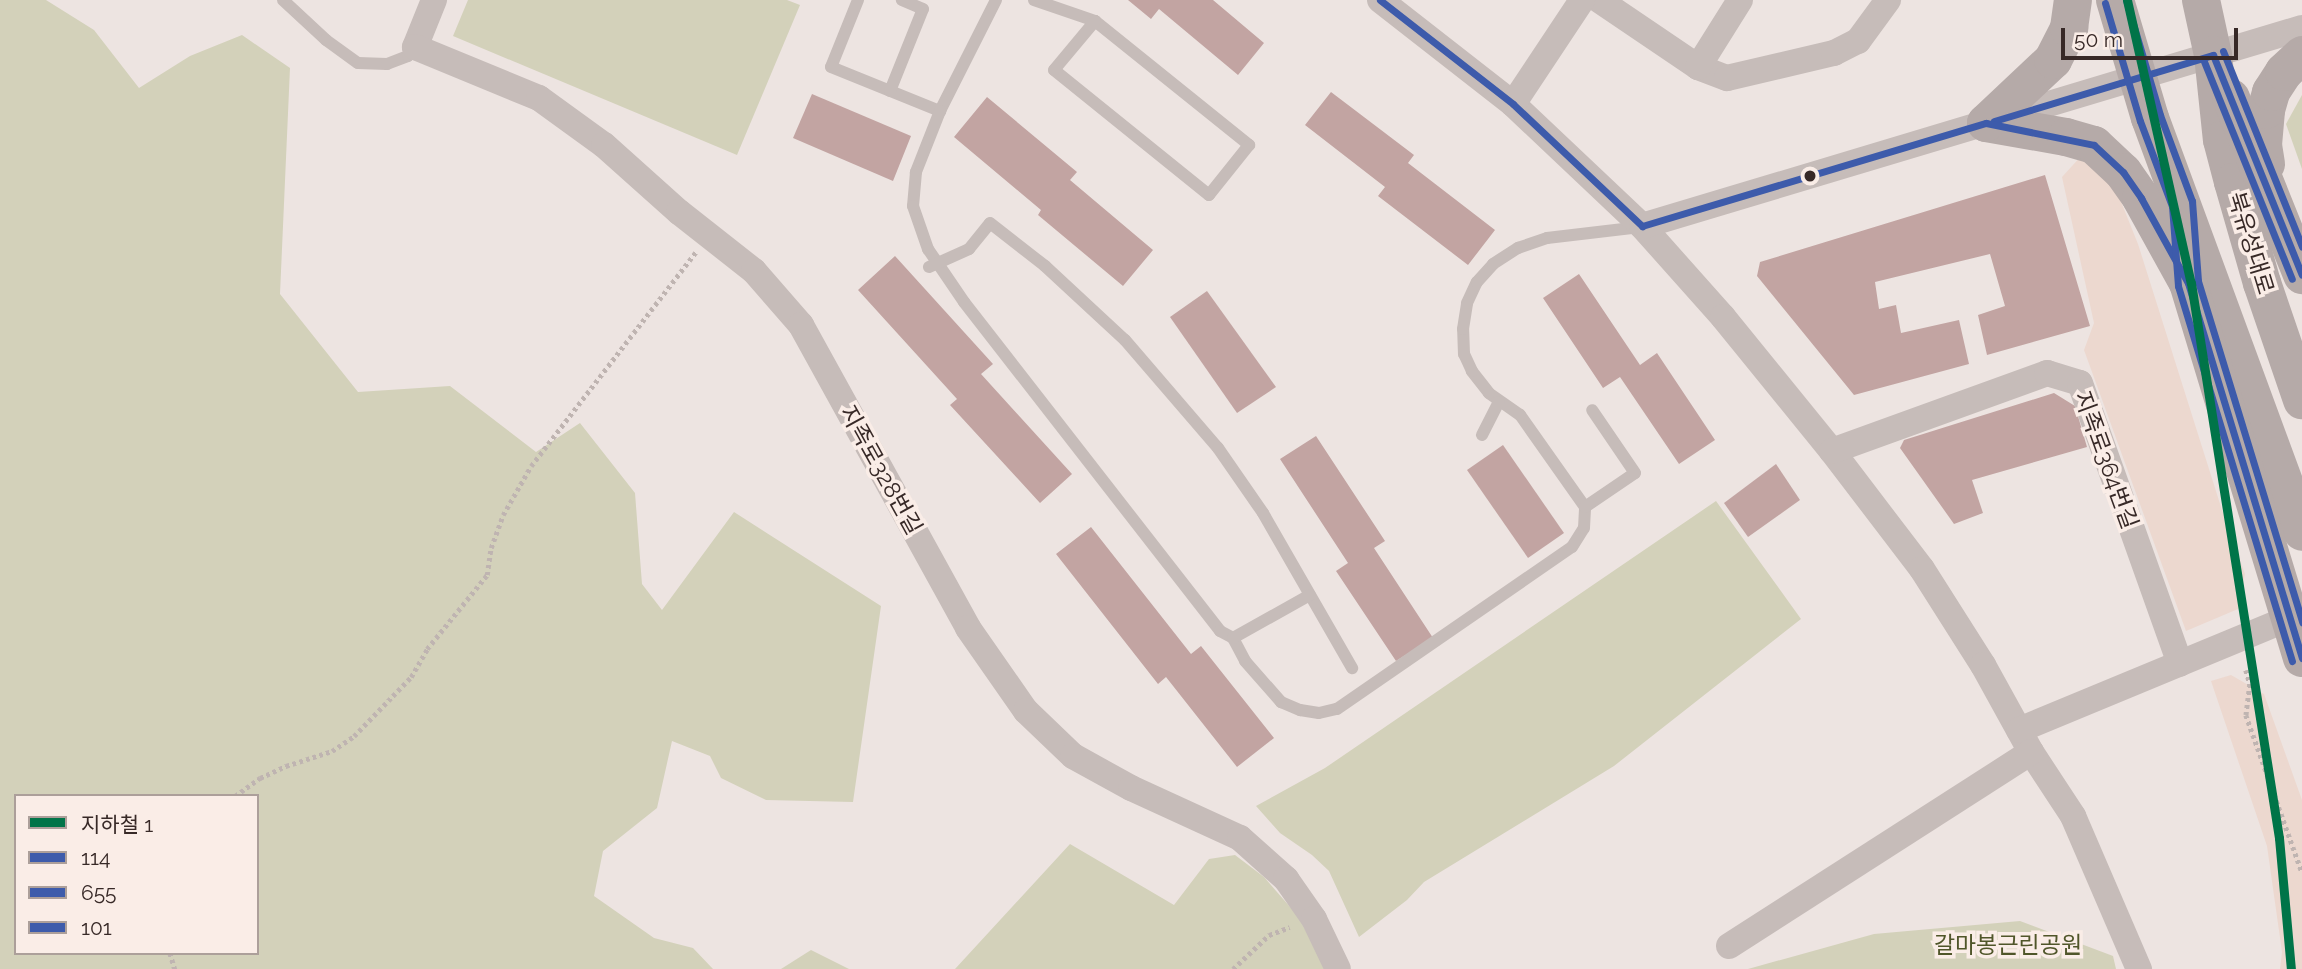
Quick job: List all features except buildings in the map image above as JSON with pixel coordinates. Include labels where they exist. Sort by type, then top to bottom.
[{"type":"main road","points":[[1986,123],[2053,60],[2069,28],[2073,0]]},
{"type":"main road","name":"북유성대로","points":[[2115,0],[2138,77],[2182,204],[2302,533]]},
{"type":"main road","name":"북유성대로","points":[[2201,0],[2213,55],[2222,140],[2262,283],[2302,400]]},
{"type":"main road","points":[[2213,55],[2302,275]]},
{"type":"main road","points":[[2269,191],[2263,145],[2266,110],[2272,92],[2284,72],[2302,55]]},
{"type":"main road","points":[[1986,123],[2066,137],[2094,145],[2123,172],[2141,198],[2188,283],[2302,658]]},
{"type":"main road","points":[[2182,204],[2188,283]]},
{"type":"street","points":[[415,47],[435,0]]},
{"type":"street","points":[[1380,0],[1513,104],[1642,226],[1723,317],[1832,451],[1922,569],[2073,816],[2139,969]]},
{"type":"street","points":[[1513,104],[1582,0]]},
{"type":"street","points":[[1599,0],[1698,67],[1727,78],[1834,53],[1858,41],[1888,0]]},
{"type":"street","points":[[1698,67],[1740,0]]},
{"type":"street","points":[[1642,226],[2302,28]]},
{"type":"street","name":"지족로328번길","points":[[415,47],[539,98],[604,145],[754,271],[801,325],[968,628],[1026,711],[1073,756],[1132,788],[1240,838],[1286,879],[1314,919],[1338,969]]},
{"type":"street","name":"지족로364번길","points":[[1832,451],[2047,373],[2080,383],[2180,664]]},
{"type":"street","points":[[1729,946],[2025,741],[2180,664],[2289,618]]},
{"type":"lane","points":[[283,0],[326,40],[358,63],[387,64],[408,56],[415,47]]},
{"type":"lane","points":[[858,0],[831,67],[940,111]]},
{"type":"lane","points":[[890,91],[923,9],[902,0]]},
{"type":"lane","points":[[996,0],[940,111],[916,172],[913,206],[933,265],[1220,631],[1233,639],[1245,661],[1281,702],[1300,710],[1319,713],[1337,709],[1572,547],[1584,528],[1585,507],[1520,415],[1499,402],[1472,371],[1464,354],[1463,329],[1467,303],[1477,282],[1493,264],[1517,248],[1537,241],[1642,226]]},
{"type":"lane","points":[[1034,0],[1095,21],[1250,145],[1209,195],[1054,70],[1095,21]]},
{"type":"lane","points":[[933,265],[969,249],[990,223],[1045,267],[1125,340],[1218,448],[1263,513],[1352,668]]},
{"type":"lane","points":[[1482,435],[1499,402]]},
{"type":"lane","points":[[1585,507],[1635,472],[1592,410]]},
{"type":"lane","points":[[1233,639],[1310,595]]},
{"type":"path","points":[[238,794],[260,778],[286,766],[332,751],[355,736],[411,677],[427,649],[487,575],[491,548],[503,515],[531,466],[708,234]]},
{"type":"path","points":[[2246,670],[2250,684],[2246,715],[2302,872]]},
{"type":"path","points":[[1233,969],[1269,935],[1314,919]]},
{"type":"green space","points":[[0,0],[46,0],[94,30],[139,88],[190,56],[242,35],[290,68],[280,294],[358,392],[450,386],[536,452],[580,423],[635,493],[642,584],[662,610],[734,512],[881,606],[853,802],[766,800],[721,778],[710,756],[672,741],[657,808],[603,851],[594,896],[654,938],[693,948],[713,969],[0,969]]},
{"type":"green space","points":[[468,0],[787,0],[800,5],[737,155],[453,36]]},
{"type":"green space","points":[[2302,95],[2302,169],[2286,124]]},
{"type":"green space","points":[[1716,501],[1801,619],[1614,766],[1424,882],[1407,900],[1359,937],[1329,871],[1312,855],[1280,833],[1256,806],[1325,768]]},
{"type":"green space","points":[[1070,844],[1174,905],[1209,859],[1235,855],[1264,877],[1298,916],[1326,969],[955,969]]},
{"type":"green space","name":"갈마봉근린공원","points":[[2020,921],[2113,956],[2116,969],[1748,969],[1874,934]]},
{"type":"green space","points":[[811,950],[849,969],[781,969]]},
{"type":"shaded area","points":[[2083,154],[2087,155],[2120,199],[2138,244],[2221,507],[2245,574],[2238,609],[2186,631],[2084,350],[2094,323],[2062,177]]},
{"type":"shaded area","points":[[2231,675],[2264,694],[2302,800],[2302,969],[2280,969],[2282,952],[2267,846],[2211,681]]},
{"type":"metro line","name":"1","points":[[2127,0],[2191,283],[2279,838],[2291,969]]},
{"type":"transit line","name":"114","points":[[1380,0],[1513,104],[1642,226]]},
{"type":"transit line","name":"101","points":[[2126,0],[2160,115],[2192,201],[2198,281],[2302,622]]},
{"type":"transit line","name":"655","points":[[2105,3],[2140,121],[2172,206],[2178,286],[2292,661]]},
{"type":"transit line","name":"101","points":[[2223,51],[2302,247]]},
{"type":"transit line","name":"114","points":[[2213,55],[2302,275]]},
{"type":"transit line","name":"114","points":[[1994,121],[2213,55]]},
{"type":"transit line","name":"655","points":[[2203,59],[2292,279]]},
{"type":"transit line","name":"114","points":[[1642,226],[1986,123],[2094,145],[2123,172],[2141,198],[2188,283],[2302,658]]}]
